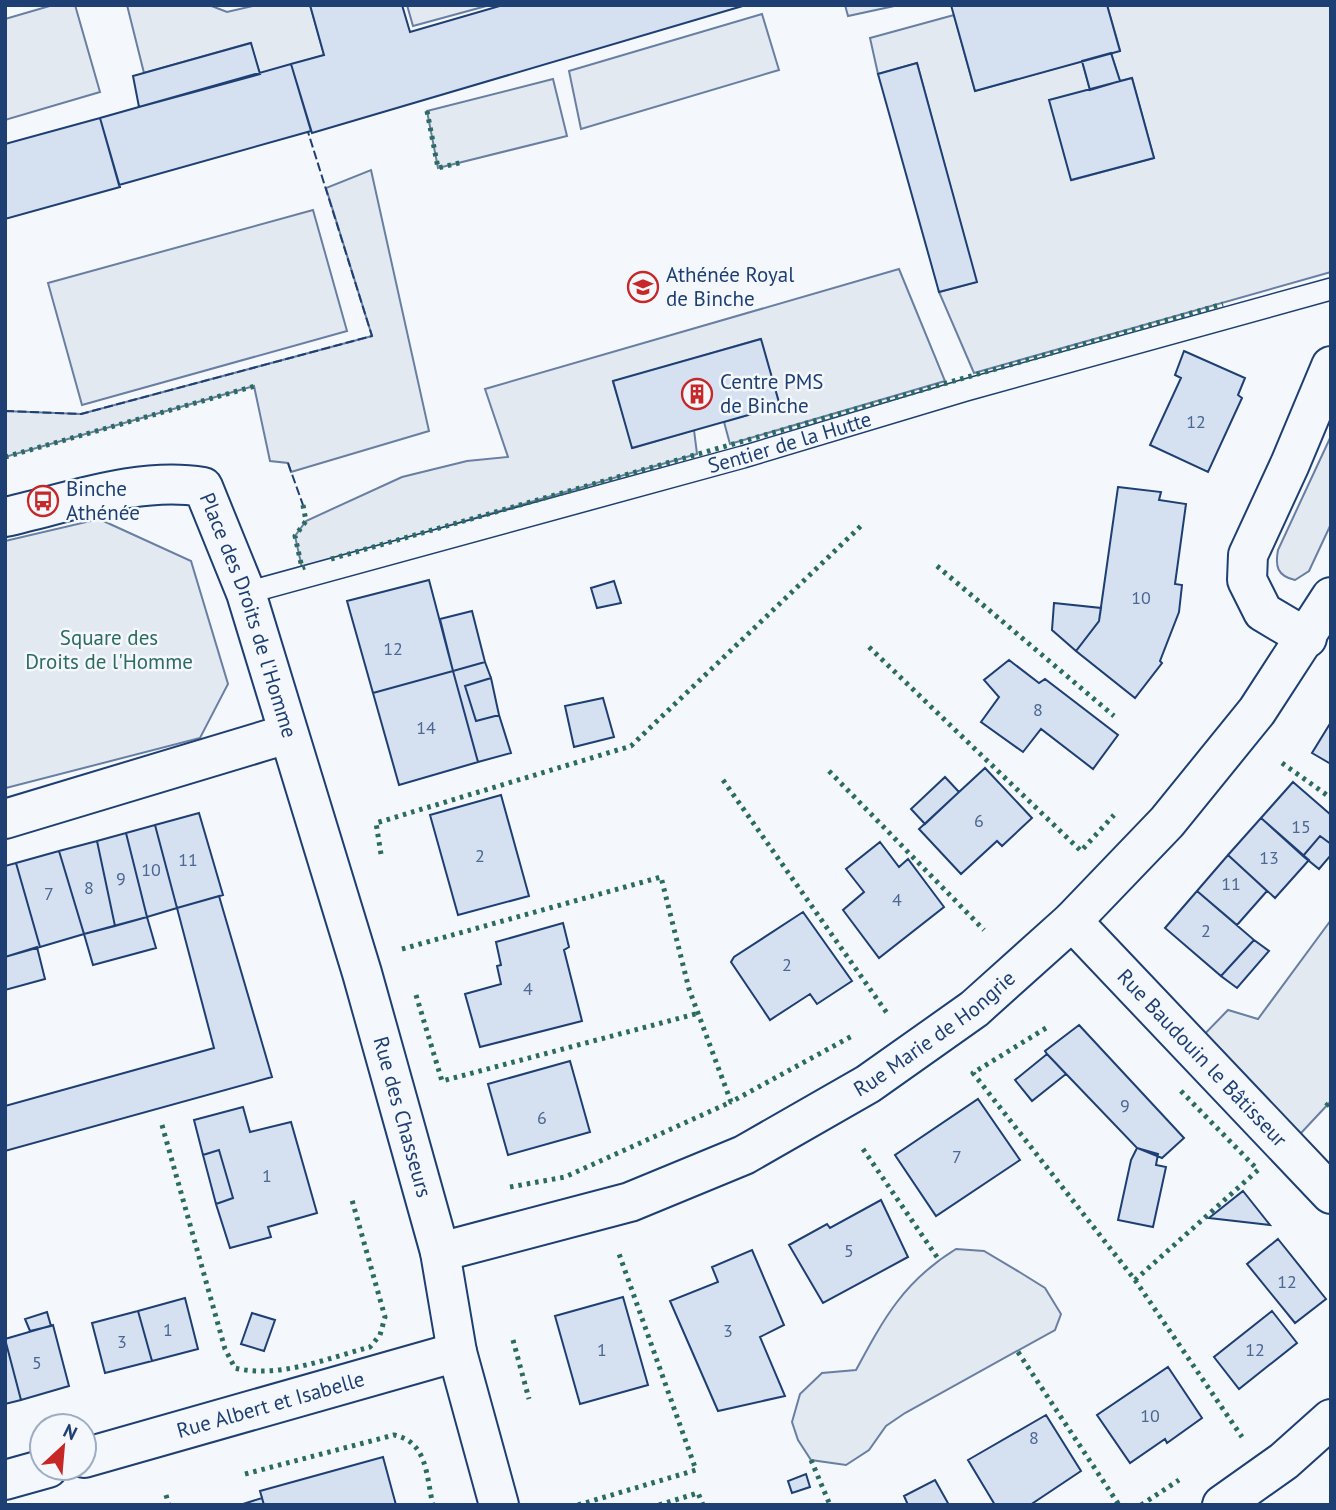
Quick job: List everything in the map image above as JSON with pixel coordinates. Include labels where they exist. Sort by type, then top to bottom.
[{"type":"street","points":[[1307,638],[1263,612],[1247,580],[1248,555],[1331,366]]},
{"type":"street","name":"Place des Droits de l'Homme","points":[[5,517],[141,487],[176,483],[203,487],[246,593],[287,734],[5,820]]},
{"type":"street","name":"Rue Marie de Hongrie","points":[[440,1252],[630,1202],[744,1155],[868,1084],[974,1009],[1072,921],[1212,769],[1257,711],[1307,638],[1331,597]]},
{"type":"street","name":"Rue des Chasseurs","points":[[287,734],[362,973],[440,1252],[457,1352],[499,1505]]},
{"type":"street","name":"Rue Baudouin le Bâtisseur","points":[[1072,921],[1331,1195]]},
{"type":"street","name":"Rue Albert et Isabelle","points":[[98,1454],[457,1352]]},
{"type":"street","points":[[1222,1505],[1284,1461],[1331,1419]]},
{"type":"street","points":[[5,1480],[28,1474]]},
{"type":"lane","name":"Sentier de la Hutte","points":[[246,593],[743,457],[966,390],[1331,289]]},
{"type":"green space","points":[[53,5],[75,5],[100,92],[5,120],[5,19]]},
{"type":"green space","points":[[127,5],[209,5],[227,12],[257,5],[310,5],[324,55],[260,74],[250,43],[144,73]]},
{"type":"green space","points":[[407,5],[490,5],[413,26]]},
{"type":"green space","points":[[845,5],[899,5],[848,16]]},
{"type":"green space","points":[[1107,5],[1331,5],[1331,272],[974,373],[939,292],[976,282],[917,63],[878,74],[870,38],[954,15],[975,91],[1082,61],[1090,90],[1072,180],[1154,158],[1132,78],[1120,81],[1111,53],[1120,50]]},
{"type":"green space","points":[[762,14],[779,70],[581,129],[569,71]]},
{"type":"green space","points":[[553,79],[567,136],[438,168],[427,111]]},
{"type":"green space","points":[[371,170],[429,431],[291,472],[288,463],[270,461],[254,386],[5,457],[5,411],[81,414],[372,336],[326,188]]},
{"type":"green space","points":[[313,210],[347,331],[82,405],[48,283]]},
{"type":"green space","points":[[899,269],[945,381],[730,444],[724,422],[780,406],[760,339],[613,382],[633,448],[694,430],[697,454],[302,568],[295,536],[306,521],[402,477],[467,461],[508,457],[485,389]]},
{"type":"green space","points":[[1331,436],[1331,524],[1309,571],[1295,580],[1284,576],[1279,570],[1278,550]]},
{"type":"green space","name":"Square des Droits de l'Homme","points":[[99,519],[191,561],[228,684],[200,738],[6,788],[5,541]]},
{"type":"green space","points":[[1331,920],[1331,1101],[1287,1148],[1192,1047],[1228,1010],[1258,1019]]},
{"type":"green space","points":[[956,1249],[984,1251],[1045,1288],[1061,1314],[1055,1330],[905,1413],[886,1426],[869,1450],[846,1465],[811,1460],[798,1440],[792,1422],[800,1394],[822,1373],[856,1370],[897,1302],[922,1274]]},
{"type":"building","points":[[310,5],[402,5],[410,32],[503,5],[746,5],[312,133],[291,64],[324,55]]},
{"type":"building","points":[[951,5],[1107,5],[1120,51],[975,91]]},
{"type":"building","points":[[251,43],[260,74],[139,107],[133,76]]},
{"type":"building","points":[[1111,53],[1120,81],[1090,90],[1082,61]]},
{"type":"building","points":[[917,63],[977,282],[939,292],[878,74]]},
{"type":"building","points":[[291,64],[311,131],[119,185],[100,118]]},
{"type":"building","points":[[1132,78],[1154,158],[1071,180],[1049,100]]},
{"type":"building","points":[[100,118],[120,187],[5,219],[5,144]]},
{"type":"building","name":"Centre PMS de Binche","points":[[761,339],[780,406],[632,448],[613,381]]},
{"type":"building","points":[[1184,351],[1245,378],[1238,395],[1242,398],[1208,472],[1150,445],[1181,378],[1175,375]]},
{"type":"building","points":[[1118,487],[1161,492],[1159,500],[1186,504],[1175,584],[1182,585],[1179,612],[1160,661],[1162,663],[1135,698],[1076,651],[1099,621]]},
{"type":"building","points":[[429,580],[453,671],[373,693],[347,601]]},
{"type":"building","points":[[614,581],[621,603],[597,608],[591,588]]},
{"type":"building","points":[[1054,603],[1101,608],[1099,621],[1076,651],[1052,630]]},
{"type":"building","points":[[472,611],[485,662],[453,671],[440,619]]},
{"type":"building","points":[[1009,660],[1039,683],[1045,679],[1118,735],[1093,769],[1041,729],[1023,752],[981,722],[999,697],[984,680]]},
{"type":"building","points":[[485,662],[491,678],[465,686],[476,721],[499,715],[511,753],[478,762],[453,671]]},
{"type":"building","points":[[453,671],[478,762],[399,785],[373,693]]},
{"type":"building","points":[[491,678],[499,715],[476,721],[465,686]]},
{"type":"building","points":[[603,698],[614,737],[574,747],[565,706]]},
{"type":"building","points":[[1331,722],[1331,764],[1312,753]]},
{"type":"building","points":[[985,768],[1032,818],[1002,846],[997,841],[961,874],[919,829]]},
{"type":"building","points":[[945,777],[959,792],[925,824],[911,809]]},
{"type":"building","points":[[1293,782],[1331,815],[1331,844],[1320,836],[1303,856],[1261,818]]},
{"type":"building","points":[[501,795],[529,896],[458,915],[430,815]]},
{"type":"building","points":[[199,813],[223,895],[177,908],[155,825]]},
{"type":"building","points":[[1261,818],[1309,860],[1275,898],[1228,855]]},
{"type":"building","points":[[155,825],[177,908],[147,917],[126,833]]},
{"type":"building","points":[[126,833],[147,917],[115,926],[97,841]]},
{"type":"building","points":[[1320,836],[1331,844],[1331,855],[1319,869],[1303,856]]},
{"type":"building","points":[[97,841],[115,926],[84,934],[59,851]]},
{"type":"building","points":[[880,842],[899,867],[908,859],[944,907],[879,958],[843,910],[864,892],[846,869]]},
{"type":"building","points":[[59,851],[84,934],[40,947],[16,863]]},
{"type":"building","points":[[1228,855],[1267,891],[1237,925],[1197,891]]},
{"type":"building","points":[[16,863],[40,947],[5,957],[5,866]]},
{"type":"building","points":[[1197,891],[1254,940],[1221,976],[1165,928]]},
{"type":"building","points":[[219,896],[272,1077],[5,1151],[5,1106],[214,1048],[177,908]]},
{"type":"building","points":[[803,912],[852,981],[817,1004],[810,994],[770,1020],[731,962],[734,957]]},
{"type":"building","points":[[147,917],[156,948],[93,965],[84,934]]},
{"type":"building","points":[[563,923],[569,947],[564,950],[582,1021],[480,1047],[465,994],[501,984],[497,966],[501,965],[496,942]]},
{"type":"building","points":[[1254,940],[1269,951],[1237,988],[1221,976]]},
{"type":"building","points":[[37,947],[45,979],[5,990],[5,957]]},
{"type":"building","points":[[1079,1025],[1184,1138],[1162,1158],[1137,1148],[1045,1051]]},
{"type":"building","points":[[1047,1054],[1066,1074],[1032,1101],[1015,1080]]},
{"type":"building","points":[[570,1061],[590,1132],[508,1155],[488,1084]]},
{"type":"building","points":[[978,1099],[1020,1160],[936,1216],[895,1155]]},
{"type":"building","points":[[243,1107],[250,1132],[291,1122],[317,1213],[268,1227],[271,1237],[230,1248],[216,1204],[233,1198],[219,1150],[203,1155],[194,1120]]},
{"type":"building","points":[[1137,1148],[1158,1154],[1156,1165],[1166,1167],[1153,1227],[1118,1220],[1131,1160]]},
{"type":"building","points":[[219,1150],[233,1198],[216,1204],[203,1155]]},
{"type":"building","points":[[1243,1191],[1270,1225],[1209,1218]]},
{"type":"building","points":[[881,1200],[908,1257],[823,1303],[789,1245],[827,1224],[830,1228]]},
{"type":"building","points":[[1278,1239],[1326,1299],[1295,1323],[1247,1264]]},
{"type":"building","points":[[752,1250],[784,1325],[760,1337],[785,1396],[718,1411],[670,1301],[718,1282],[712,1267]]},
{"type":"building","points":[[623,1297],[648,1385],[580,1404],[555,1316]]},
{"type":"building","points":[[185,1298],[198,1349],[152,1361],[138,1311]]},
{"type":"building","points":[[138,1311],[152,1361],[105,1373],[92,1323]]},
{"type":"building","points":[[1272,1311],[1297,1343],[1239,1389],[1214,1357]]},
{"type":"building","points":[[47,1312],[51,1326],[30,1331],[25,1319]]},
{"type":"building","points":[[252,1313],[275,1320],[264,1351],[241,1344]]},
{"type":"building","points":[[53,1325],[69,1386],[21,1400],[5,1339]]},
{"type":"building","points":[[5,1339],[21,1400],[5,1404]]},
{"type":"building","points":[[1168,1367],[1202,1418],[1167,1443],[1165,1439],[1130,1463],[1097,1415]]},
{"type":"building","points":[[1046,1415],[1081,1471],[1030,1505],[995,1505],[968,1460]]},
{"type":"building","points":[[383,1457],[396,1505],[264,1505],[260,1491]]},
{"type":"building","points":[[806,1474],[810,1487],[792,1493],[788,1481]]},
{"type":"building","points":[[935,1480],[949,1505],[908,1505],[904,1496]]},
{"type":"building","points":[[262,1498],[264,1505],[240,1505]]},
{"type":"hedge","points":[[427,111],[438,168],[463,162]]},
{"type":"hedge","points":[[331,559],[1223,304]]},
{"type":"hedge","points":[[5,457],[255,386]]},
{"type":"hedge","points":[[303,505],[306,521],[295,536],[302,568],[305,567]]},
{"type":"hedge","points":[[381,854],[376,823],[631,746],[864,523]]},
{"type":"hedge","points":[[937,566],[1114,716]]},
{"type":"hedge","points":[[869,647],[1081,851],[1114,815]]},
{"type":"hedge","points":[[1282,763],[1331,798]]},
{"type":"hedge","points":[[829,771],[984,930]]},
{"type":"hedge","points":[[723,780],[889,1016]]},
{"type":"hedge","points":[[402,949],[661,877],[689,989],[731,1102],[852,1036]]},
{"type":"hedge","points":[[416,995],[442,1081],[699,1013]]},
{"type":"hedge","points":[[1046,1028],[973,1073],[1135,1280],[1258,1170],[1178,1088]]},
{"type":"hedge","points":[[1326,1106],[1331,1101]]},
{"type":"hedge","points":[[510,1187],[565,1177],[731,1102]]},
{"type":"hedge","points":[[162,1125],[225,1349],[235,1368],[268,1371],[303,1366],[370,1347],[380,1335],[385,1317],[352,1200]]},
{"type":"hedge","points":[[863,1149],[939,1260]]},
{"type":"hedge","points":[[578,1505],[696,1470],[618,1251]]},
{"type":"hedge","points":[[1135,1280],[1242,1437]]},
{"type":"hedge","points":[[513,1340],[529,1399]]},
{"type":"hedge","points":[[1018,1352],[1119,1505]]},
{"type":"hedge","points":[[245,1474],[394,1435],[405,1439],[419,1453],[427,1472],[433,1505]]},
{"type":"hedge","points":[[811,1460],[830,1505]]},
{"type":"hedge","points":[[1141,1505],[1179,1480]]},
{"type":"hedge","points":[[659,1505],[698,1493],[703,1505]]},
{"type":"hedge","points":[[166,1495],[169,1505]]},
{"type":"fence","points":[[5,411],[81,414],[372,336],[308,132]]},
{"type":"fence","points":[[288,463],[303,505]]},
{"type":"place","name":"Athénée Royal de Binche","points":[[643,287]]},
{"type":"place","name":"Centre PMS de Binche","points":[[697,394]]},
{"type":"place","name":"Binche Athénée","points":[[43,501]]}]
